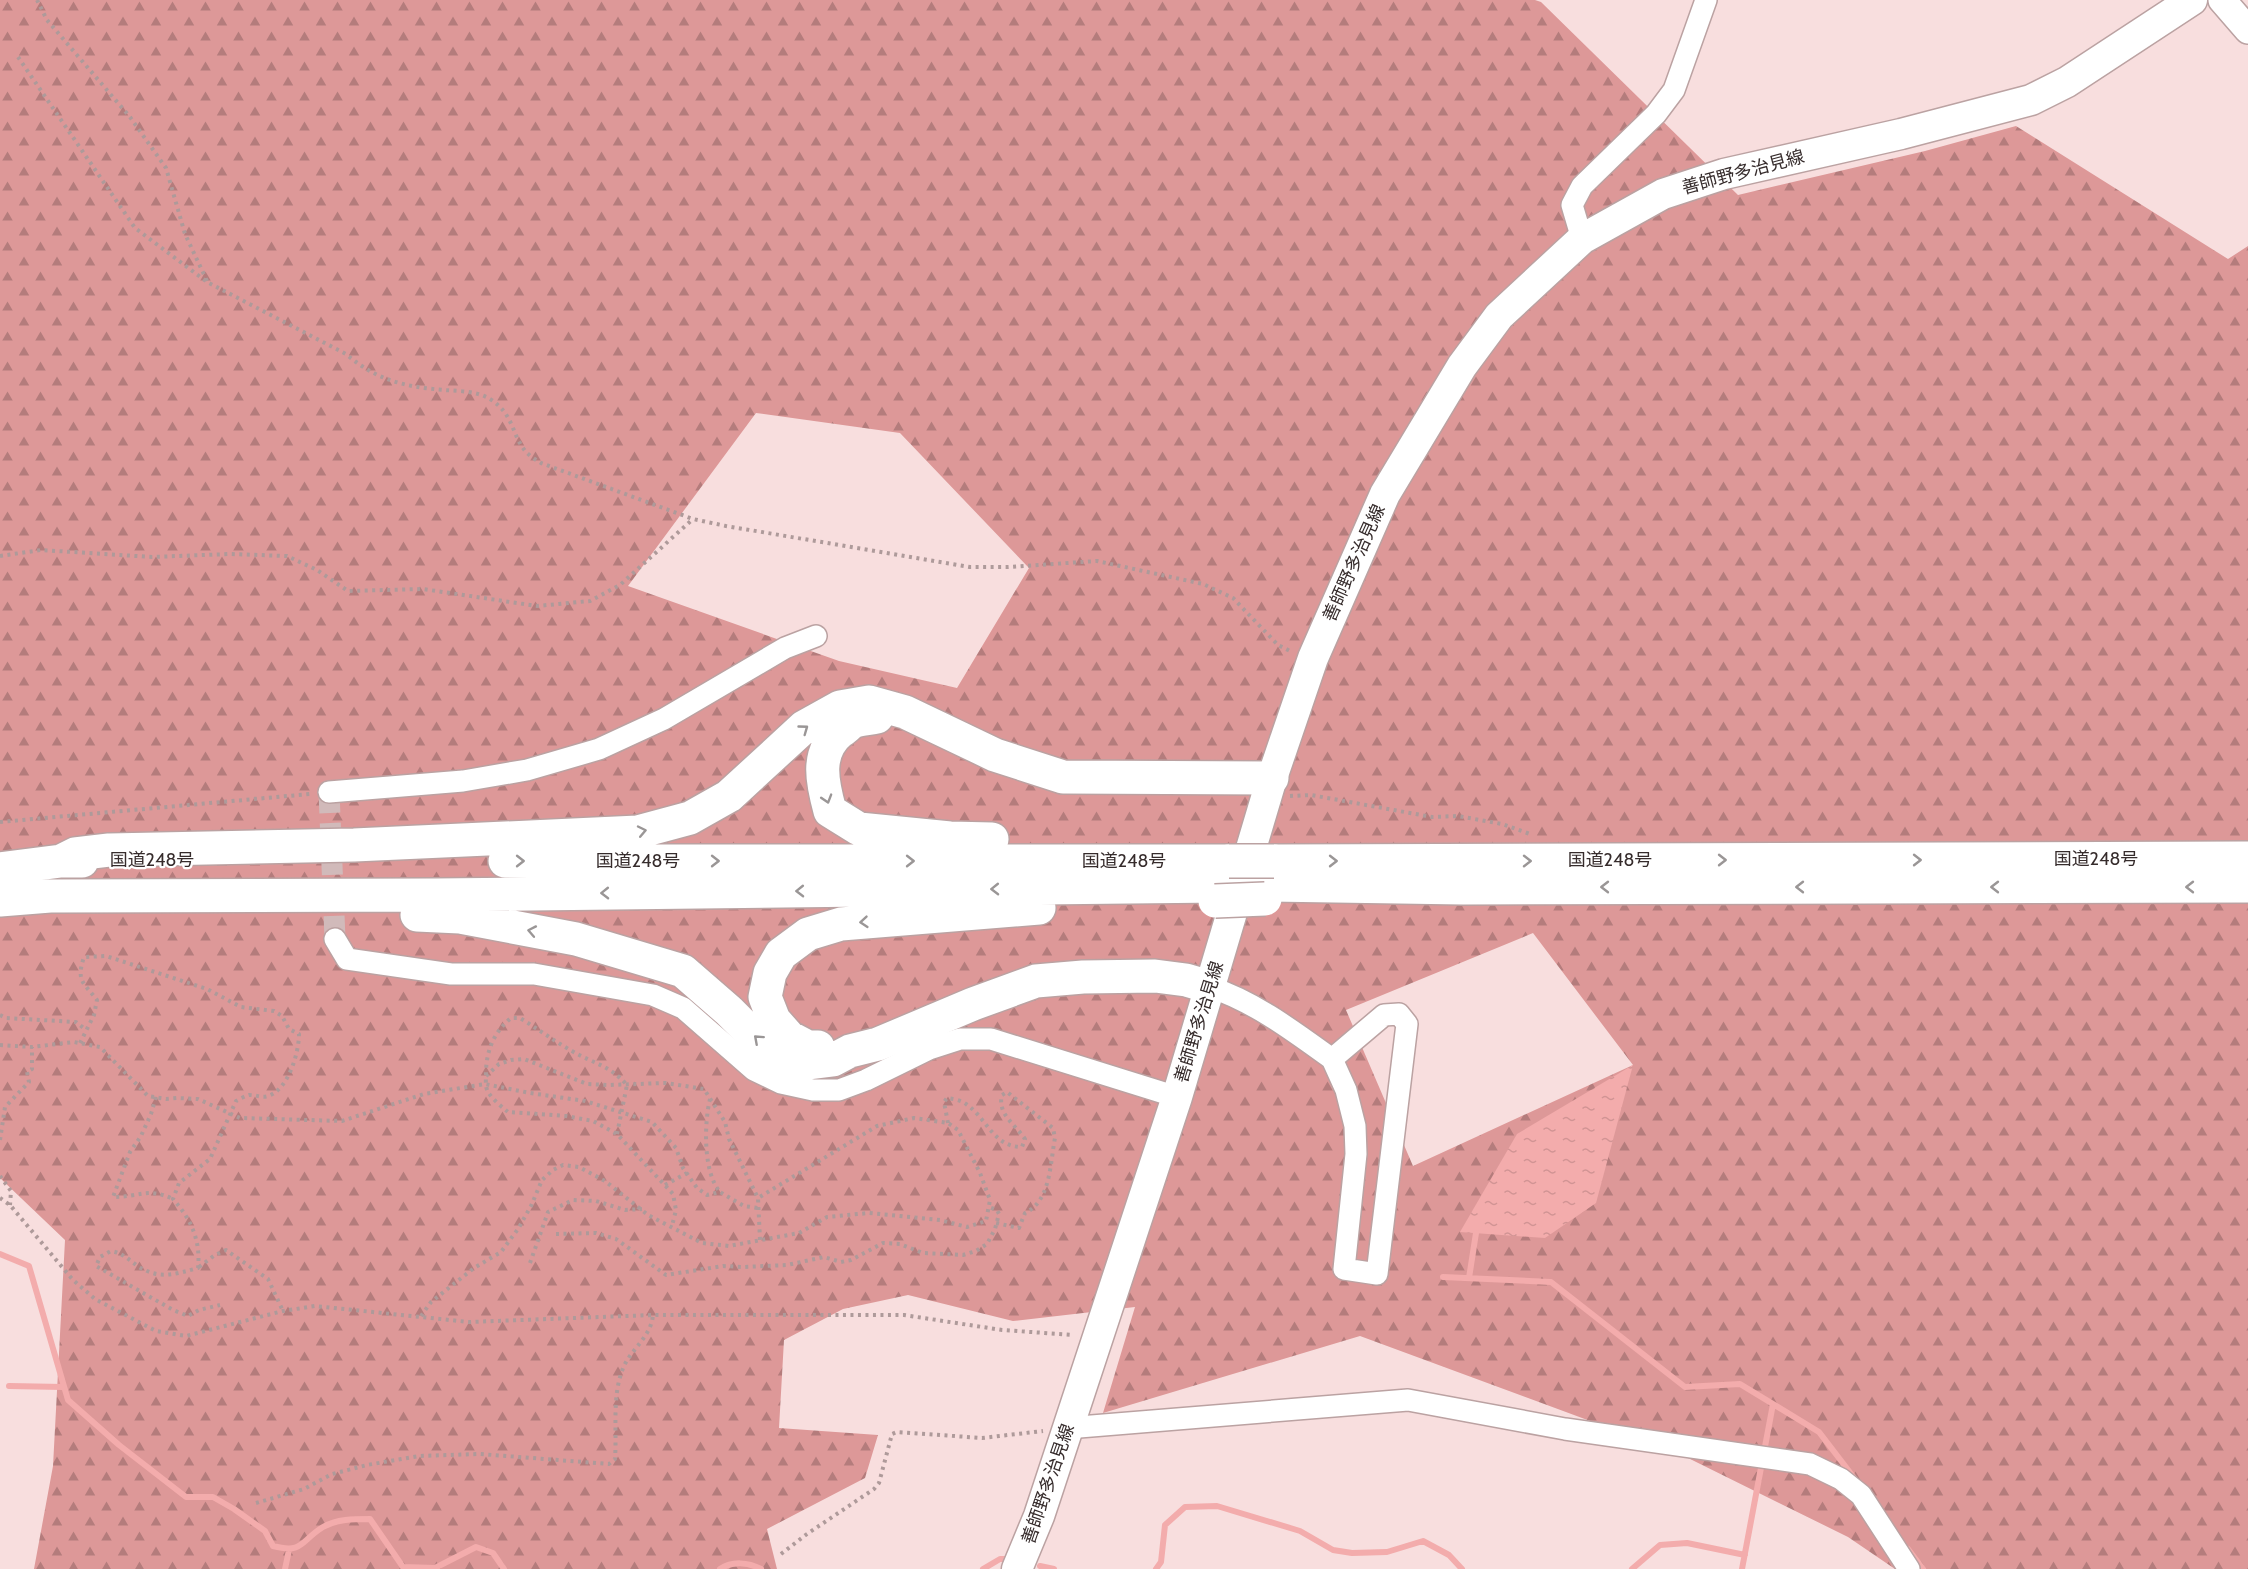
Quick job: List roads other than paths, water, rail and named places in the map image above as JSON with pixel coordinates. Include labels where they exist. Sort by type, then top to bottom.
[{"type":"highway","points":[[61,861],[75,854],[109,850],[354,845],[638,832],[690,818],[729,796],[804,727],[840,707],[868,702],[905,712],[995,755],[1063,777],[1280,787]]},
{"type":"highway","points":[[905,712],[853,723],[835,736],[825,752],[821,770],[830,811],[859,829],[950,838],[1153,842],[1220,877]]},
{"type":"highway","name":"国道248号","points":[[1269,882],[2248,858]]},
{"type":"highway","name":"国道248号","points":[[0,869],[61,861],[1220,877],[1269,882],[1463,888],[2248,886]]},
{"type":"highway","points":[[850,1051],[808,1047],[789,1037],[774,1020],[765,997],[770,973],[782,954],[808,934],[841,924],[1064,906],[1220,877]]},
{"type":"highway","name":"国道248号","points":[[0,900],[50,896],[435,895],[1220,877]]},
{"type":"highway","points":[[50,896],[164,911],[265,909],[460,917],[576,939],[683,971],[763,1044],[787,1058],[809,1063],[833,1060],[850,1051],[878,1044],[973,1004],[1036,981],[1083,976],[1155,976],[1186,980],[1210,987]]},
{"type":"main road","name":"善師野多治見線","points":[[1017,1569],[1039,1516],[1177,1097],[1210,987],[1280,787],[1313,658],[1385,494],[1462,366],[1499,316],[1582,239],[1663,194],[1724,174],[1901,134],[2031,100],[2067,82],[2192,0]]},
{"type":"street","points":[[1582,239],[1572,205],[1582,186],[1656,114],[1674,90],[1706,0]]},
{"type":"street","points":[[2223,0],[2248,30]]},
{"type":"street","points":[[329,792],[463,781],[527,770],[599,749],[664,719],[785,648],[816,636]]},
{"type":"street","points":[[335,939],[347,959],[452,974],[534,974],[652,995],[683,1008],[754,1070],[781,1083],[813,1090],[839,1089],[866,1080],[929,1049],[960,1039],[992,1039],[1177,1097]]},
{"type":"street","points":[[1210,987],[1233,995],[1273,1018],[1332,1059],[1346,1090],[1355,1126],[1356,1154],[1344,1269],[1377,1274],[1407,1024],[1399,1014],[1384,1015],[1332,1059]]},
{"type":"street","points":[[1067,1428],[1408,1400],[1566,1429],[1810,1464],[1841,1479],[1861,1495],[1909,1569]]},
{"type":"water","points":[[1633,1065],[1596,1203],[1545,1238],[1460,1232],[1517,1134]]},
{"type":"waterway","points":[[1469,1278],[1476,1233]]},
{"type":"waterway","points":[[0,1254],[29,1266],[68,1400],[119,1445],[186,1497],[213,1497],[265,1531],[273,1546],[296,1547],[328,1524],[345,1520],[370,1519],[403,1567],[435,1568],[476,1547],[493,1553],[504,1569]]},
{"type":"waterway","points":[[1443,1277],[1551,1282],[1685,1387],[1740,1384],[1819,1432],[1855,1479]]},
{"type":"waterway","points":[[9,1386],[63,1387]]},
{"type":"waterway","points":[[1742,1569],[1773,1404]]},
{"type":"waterway","points":[[1156,1569],[1161,1562],[1165,1525],[1185,1507],[1217,1506],[1300,1531],[1333,1550],[1352,1553],[1387,1552],[1423,1541],[1449,1555],[1462,1569]]},
{"type":"waterway","points":[[1632,1569],[1660,1545],[1687,1543],[1745,1555]]},
{"type":"waterway","points":[[1908,1549],[1923,1569]]},
{"type":"waterway","points":[[285,1569],[289,1550]]},
{"type":"waterway","points":[[983,1569],[1000,1559],[1005,1559]]},
{"type":"waterway","points":[[720,1569],[740,1563],[761,1569]]},
{"type":"waterway","points":[[1040,1566],[1054,1569]]},
{"type":"tunnel","points":[[329,792],[335,939]]}]
